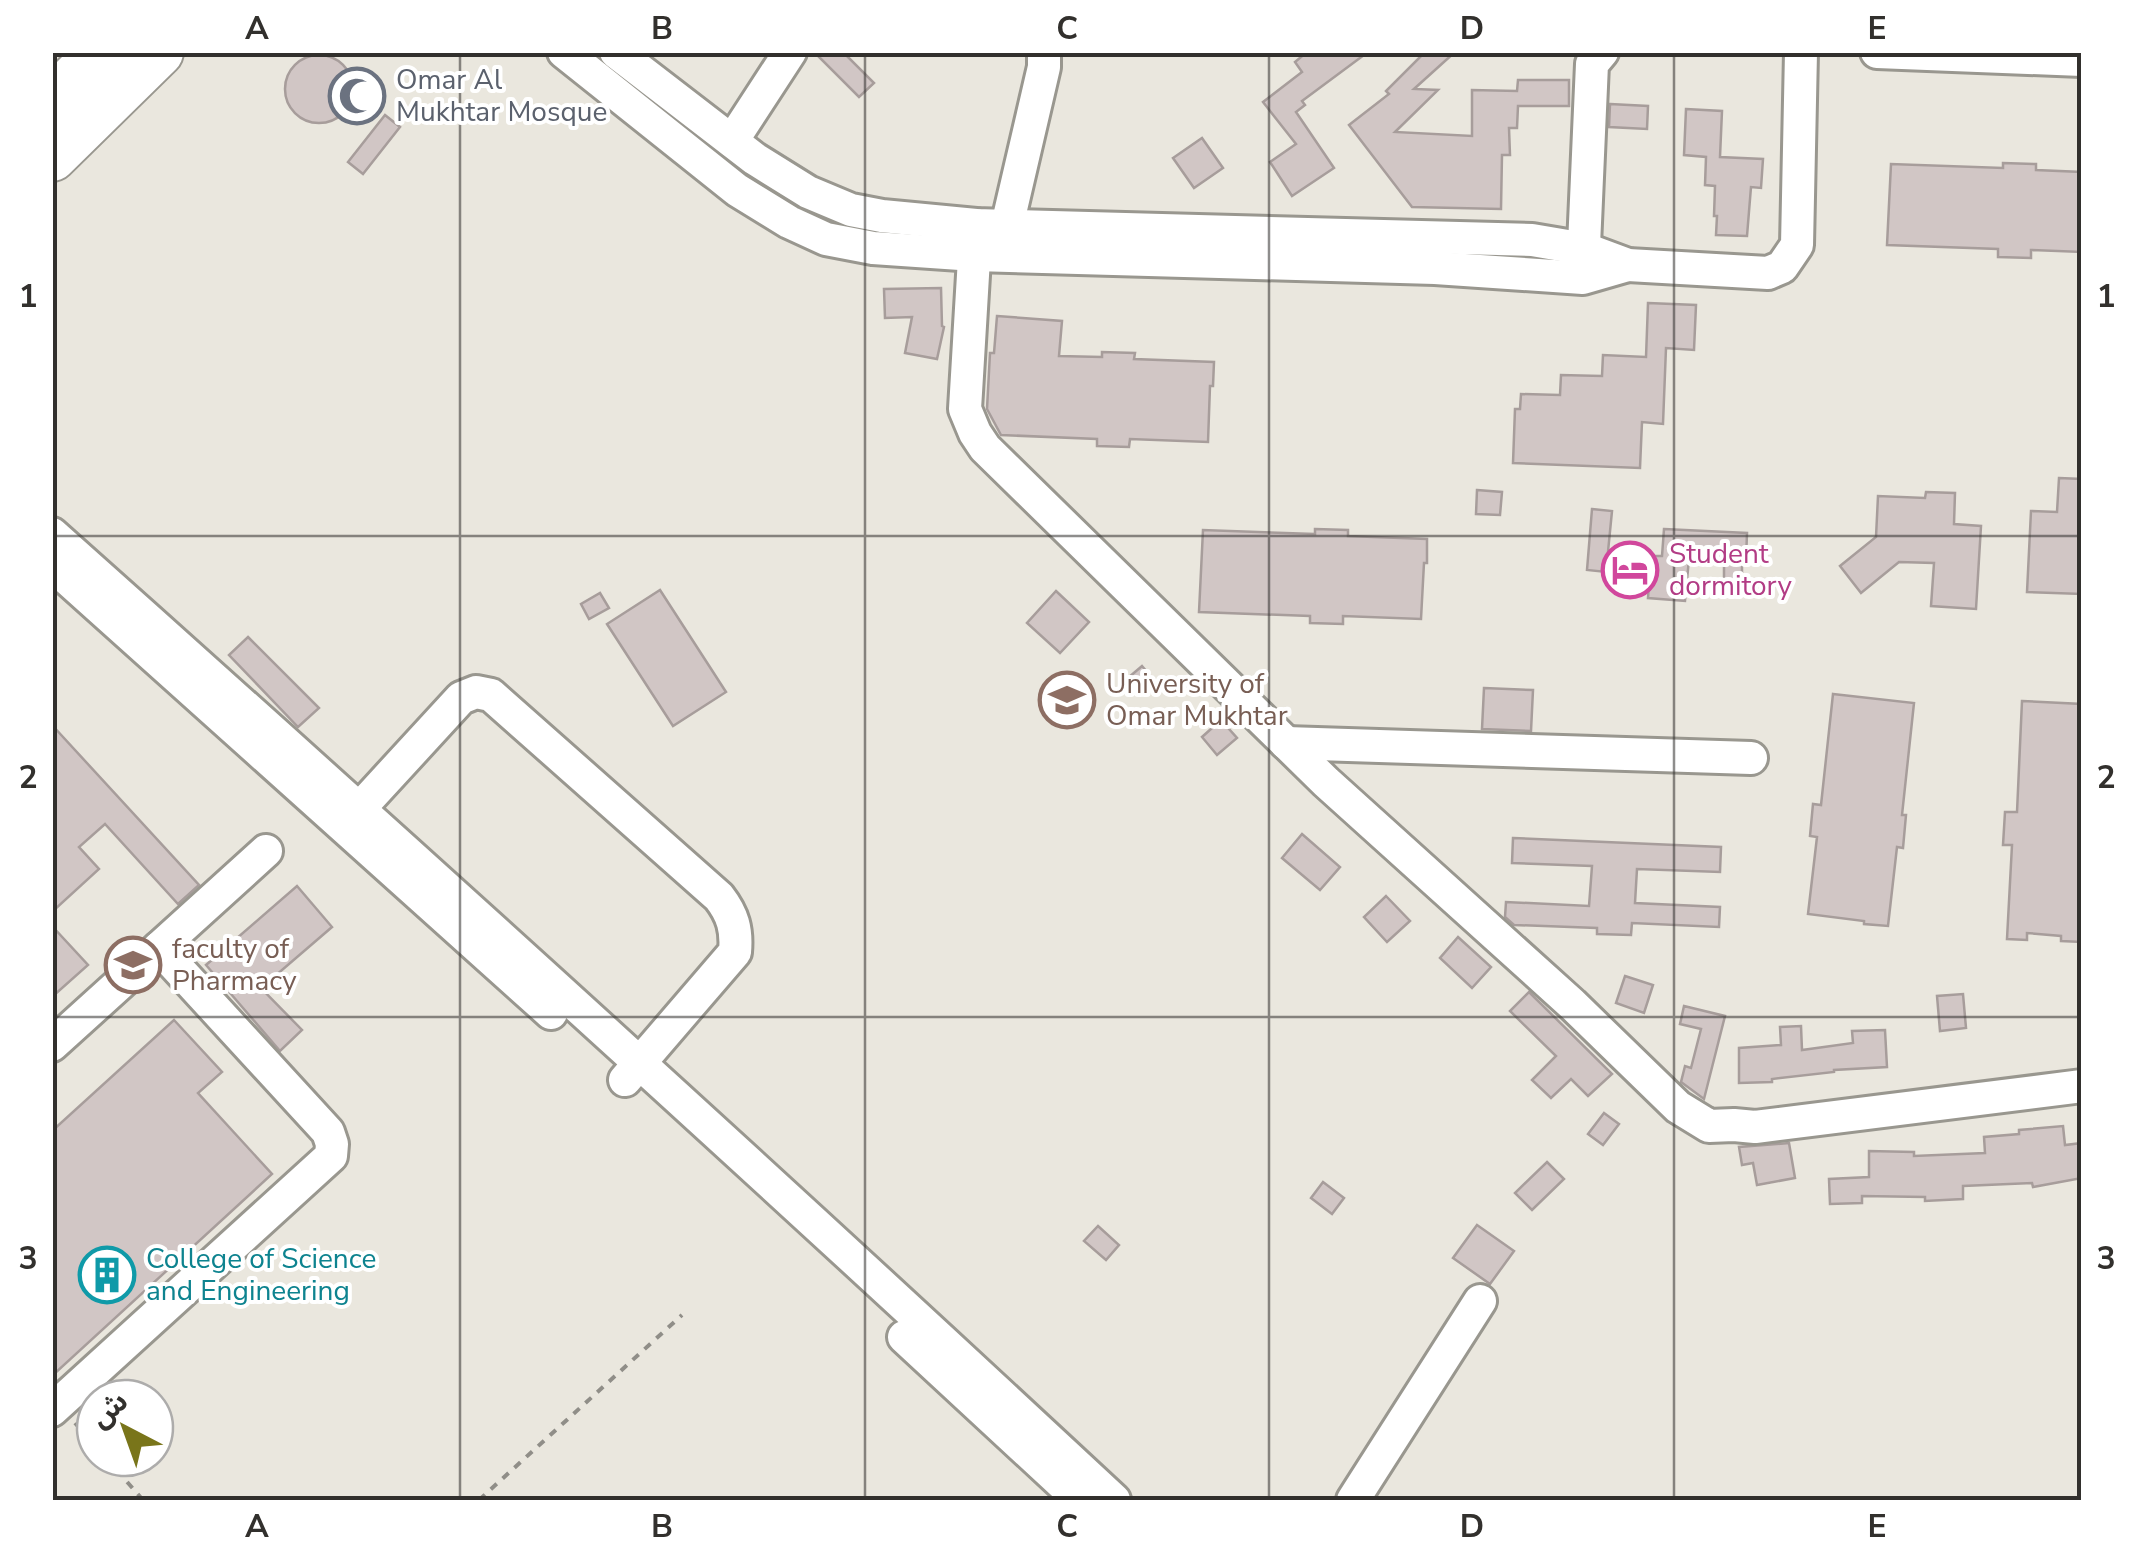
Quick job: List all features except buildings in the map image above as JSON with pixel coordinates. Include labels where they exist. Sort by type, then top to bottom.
[{"type":"highway","points":[[52,101],[101,52]]},
{"type":"highway","points":[[52,156],[159,52]]},
{"type":"street","points":[[564,52],[738,190],[789,222],[826,239],[873,248],[986,235]]},
{"type":"street","points":[[616,52],[755,159],[808,192],[851,210],[882,216],[986,235],[1415,267],[1584,263],[1768,273],[1782,267],[1797,244],[1801,52]]},
{"type":"street","points":[[732,141],[790,52]]},
{"type":"street","points":[[1044,52],[1044,68],[986,235],[965,409],[985,448],[1032,495],[1326,782],[1572,1004],[1678,1107],[1708,1126],[1755,1126],[2082,1086]]},
{"type":"street","points":[[1584,263],[1592,64],[1602,52]]},
{"type":"street","points":[[1877,52],[2082,60]]},
{"type":"street","points":[[52,534],[360,808],[815,1253],[1080,1500]]},
{"type":"street","points":[[55,572],[632,1072],[831,1237],[1114,1500]]},
{"type":"street","points":[[360,808],[461,698],[476,692],[492,695],[719,897],[731,913],[735,952],[632,1072]]},
{"type":"street","points":[[1286,743],[1751,758]]},
{"type":"street","points":[[52,1045],[266,851]]},
{"type":"street","points":[[52,1410],[331,1156],[328,1132],[159,948]]},
{"type":"street","points":[[1353,1500],[1480,1301]]},
{"type":"path","points":[[480,1500],[682,1315]]},
{"type":"path","points":[[124,1478],[143,1500]]},
{"type":"place","name":"Omar Al Mukhtar Mosque","points":[[357,96]]},
{"type":"place","name":"Student dormitory","points":[[1630,570]]},
{"type":"place","name":"University of Omar Mukhtar","points":[[1067,700]]},
{"type":"place","name":"faculty of Pharmacy","points":[[133,965]]},
{"type":"place","name":"College of Science and Engineering","points":[[107,1275]]}]
